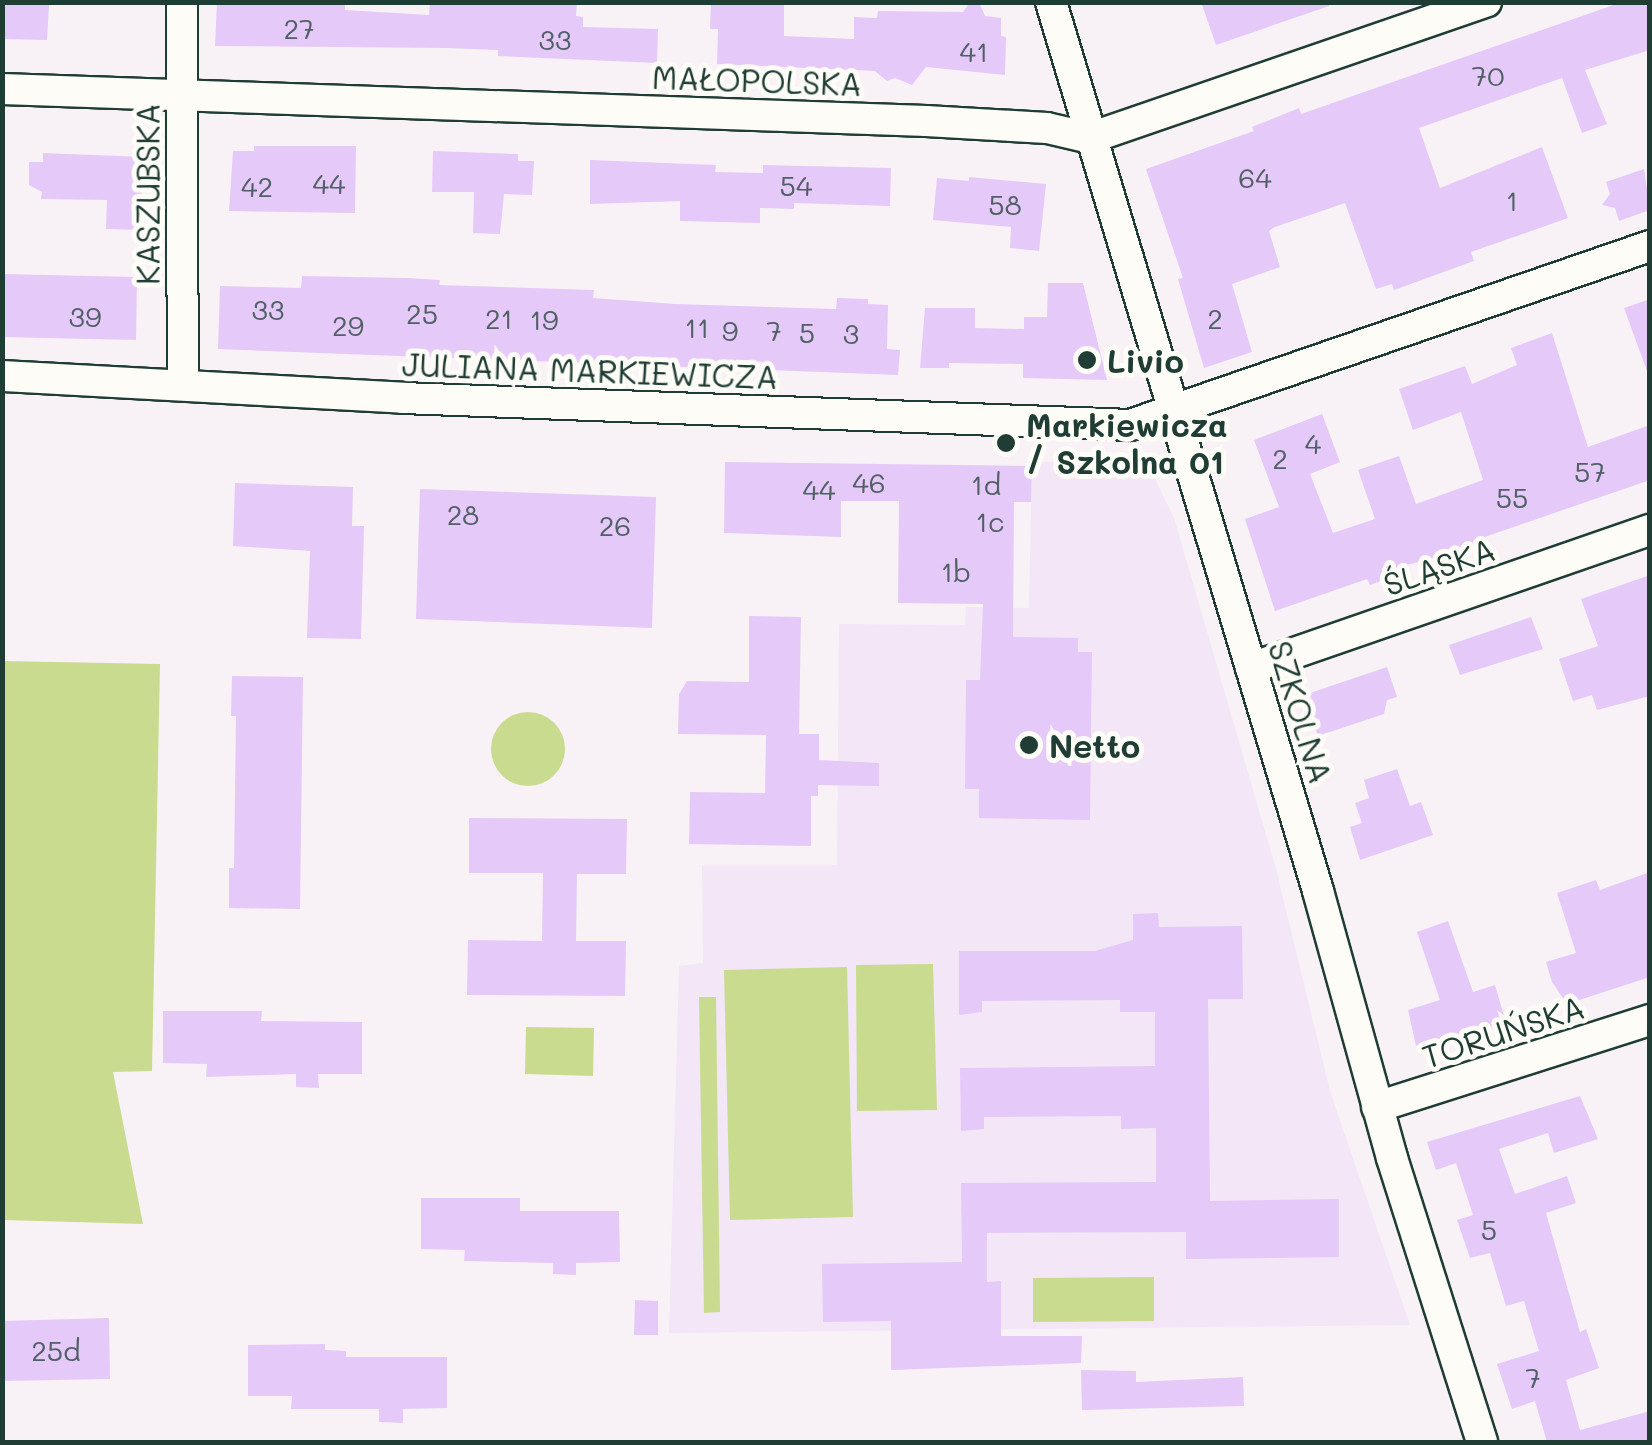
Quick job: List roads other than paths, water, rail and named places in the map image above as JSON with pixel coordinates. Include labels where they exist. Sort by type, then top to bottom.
[{"type":"street","name":"KASZUBSKA","points":[[182,2],[183,385]]},
{"type":"street","name":"SZKOLNA","points":[[1050,2],[1251,668],[1377,1107],[1482,1442]]},
{"type":"street","points":[[1090,138],[1486,2]]},
{"type":"street","name":"MAŁOPOLSKA","points":[[2,89],[926,121],[1047,128],[1090,138]]},
{"type":"street","name":"JULIANA MARKIEWICZA","points":[[2,376],[402,398],[1130,424],[1174,413],[1650,246]]},
{"type":"street","name":"ŚLĄSKA","points":[[1251,668],[1650,530]]},
{"type":"street","name":"TORUŃSKA","points":[[1377,1107],[1650,1020]]},
{"type":"place","name":"Livio","points":[[1087,360]]},
{"type":"place","name":"Markiewicza / Szkolna 01","points":[[1006,443]]},
{"type":"place","name":"Netto","points":[[1029,745]]}]
